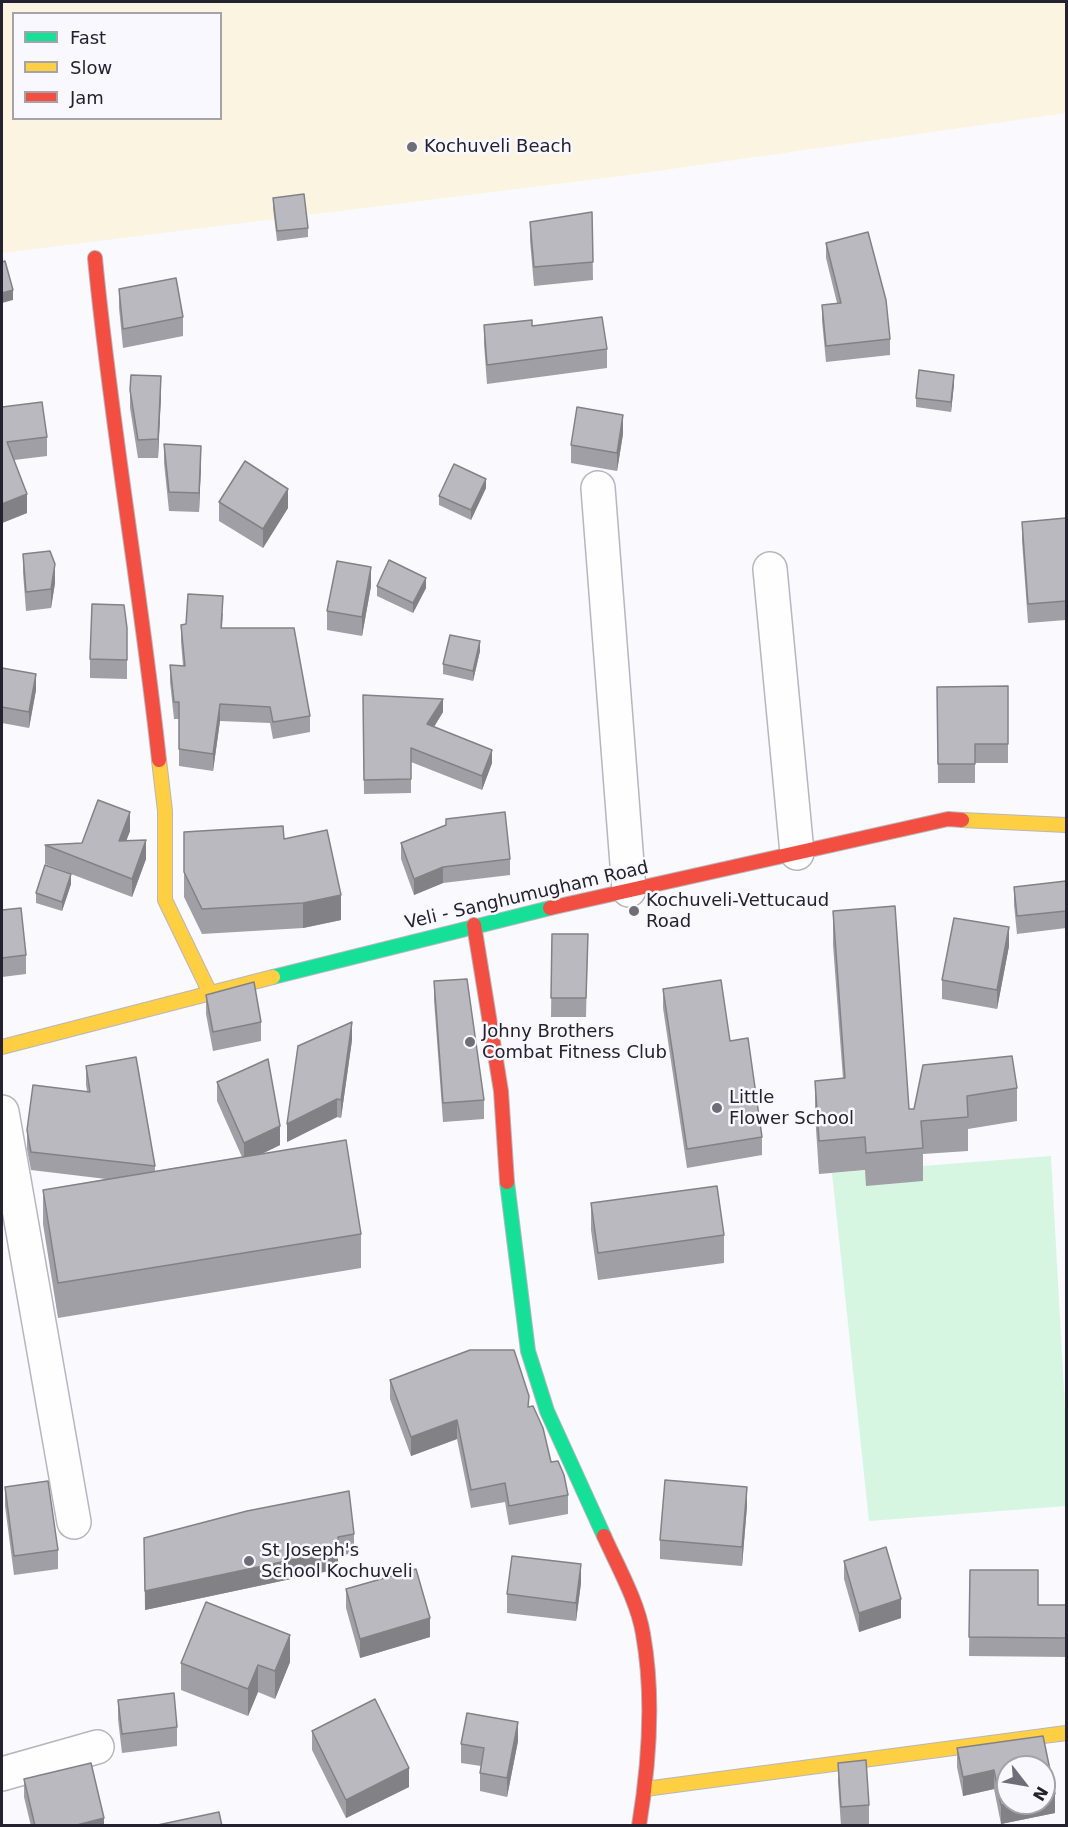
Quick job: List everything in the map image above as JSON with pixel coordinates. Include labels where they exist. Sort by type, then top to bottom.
[{"type":"street","points":[[95,258],[106,372],[147,655],[164,800],[165,900],[210,993]]},
{"type":"street","points":[[598,488],[629,890]]},
{"type":"street","points":[[770,569],[797,853]]},
{"type":"street","name":"Veli - Sanghumugham Road","points":[[2,1047],[474,925],[948,819],[1066,825]]},
{"type":"street","points":[[474,925],[501,1090],[508,1207],[528,1351],[547,1411],[623,1577],[643,1632],[648,1692],[645,1789],[638,1825]]},
{"type":"street","points":[[2,1112],[74,1522]]},
{"type":"street","points":[[645,1789],[1066,1733]]},
{"type":"street","points":[[2,1774],[97,1747]]},
{"type":"green space","points":[[1051,1156],[1066,1426],[1066,1506],[869,1521],[832,1173]]},
{"type":"sand","name":"Kochuveli Beach","points":[[2,2],[1066,2],[1066,113],[621,176],[2,253]]},
{"type":"building","points":[[304,194],[308,228],[277,231],[273,198]]},
{"type":"building","points":[[592,212],[593,262],[534,267],[530,222]]},
{"type":"building","points":[[868,232],[886,300],[890,339],[826,346],[822,305],[841,303],[826,243]]},
{"type":"building","points":[[5,261],[13,290],[2,293],[2,262]]},
{"type":"building","points":[[176,278],[183,317],[123,329],[119,289]]},
{"type":"building","points":[[602,317],[607,349],[487,365],[484,325],[532,320],[532,326]]},
{"type":"building","points":[[919,370],[954,375],[951,402],[916,398]]},
{"type":"building","points":[[131,375],[161,376],[158,439],[138,440],[130,390]]},
{"type":"building","points":[[42,402],[47,437],[7,442],[27,494],[2,504],[2,407]]},
{"type":"building","points":[[577,407],[623,415],[617,453],[571,445]]},
{"type":"building","points":[[164,444],[201,446],[199,493],[169,492]]},
{"type":"building","points":[[245,461],[288,489],[263,529],[219,502]]},
{"type":"building","points":[[454,464],[486,479],[471,510],[439,496]]},
{"type":"building","points":[[1066,518],[1066,601],[1028,604],[1022,522]]},
{"type":"building","points":[[50,551],[55,564],[51,589],[26,592],[23,554]]},
{"type":"building","points":[[389,560],[426,578],[413,603],[377,586]]},
{"type":"building","points":[[337,561],[371,567],[362,617],[327,611]]},
{"type":"building","points":[[188,594],[223,596],[221,628],[294,628],[310,716],[273,722],[270,707],[220,704],[213,754],[179,749],[179,702],[174,702],[170,665],[185,666],[181,625],[186,624]]},
{"type":"building","points":[[92,604],[124,605],[127,660],[90,659]]},
{"type":"building","points":[[450,635],[480,641],[473,671],[443,664]]},
{"type":"building","points":[[2,668],[36,674],[29,712],[2,707]]},
{"type":"building","points":[[1008,686],[1008,744],[975,744],[975,764],[938,764],[937,687]]},
{"type":"building","points":[[363,695],[443,699],[427,724],[492,750],[482,776],[411,748],[411,779],[364,780]]},
{"type":"building","points":[[98,800],[130,812],[119,841],[146,840],[132,879],[45,845],[82,843]]},
{"type":"building","points":[[505,812],[510,859],[443,867],[414,879],[401,843],[446,825],[446,819]]},
{"type":"building","points":[[283,826],[284,839],[327,830],[341,895],[303,903],[202,909],[184,872],[184,832]]},
{"type":"building","points":[[45,865],[71,874],[62,902],[36,893]]},
{"type":"building","points":[[1066,881],[1066,911],[1017,916],[1014,887]]},
{"type":"building","points":[[895,906],[909,1109],[914,1109],[923,1065],[1012,1056],[1017,1088],[967,1096],[968,1117],[921,1121],[923,1148],[866,1153],[865,1137],[819,1141],[815,1081],[845,1078],[833,911]]},
{"type":"building","points":[[21,908],[26,955],[2,958],[2,910]]},
{"type":"building","points":[[954,918],[1009,927],[997,990],[942,980]]},
{"type":"building","points":[[552,934],[588,934],[586,998],[551,998]]},
{"type":"building","points":[[467,979],[484,1100],[443,1103],[434,981]]},
{"type":"building","name":"Little Flower School","points":[[721,980],[730,1041],[748,1038],[762,1137],[687,1149],[663,989]]},
{"type":"building","points":[[254,982],[261,1022],[213,1032],[206,995]]},
{"type":"building","points":[[352,1022],[341,1100],[337,1099],[287,1124],[298,1046]]},
{"type":"building","points":[[136,1057],[155,1166],[31,1152],[27,1130],[33,1085],[90,1092],[86,1066]]},
{"type":"building","points":[[268,1059],[280,1126],[244,1143],[217,1082]]},
{"type":"building","points":[[346,1140],[361,1234],[58,1283],[43,1190]]},
{"type":"building","points":[[717,1186],[724,1235],[598,1253],[591,1203]]},
{"type":"building","points":[[470,1350],[514,1350],[529,1396],[528,1407],[533,1406],[543,1428],[551,1462],[558,1461],[564,1475],[568,1495],[509,1506],[505,1483],[471,1490],[457,1420],[411,1437],[390,1380]]},
{"type":"building","points":[[665,1480],[747,1487],[742,1547],[660,1540]]},
{"type":"building","points":[[48,1481],[58,1550],[14,1556],[5,1487]]},
{"type":"building","name":"St Joseph's School Kochuveli","points":[[349,1491],[354,1534],[338,1537],[338,1550],[145,1591],[144,1538],[247,1511]]},
{"type":"building","points":[[886,1547],[901,1599],[859,1613],[844,1561]]},
{"type":"building","points":[[512,1556],[581,1564],[576,1603],[507,1594]]},
{"type":"building","points":[[416,1569],[430,1618],[360,1639],[346,1589]]},
{"type":"building","points":[[970,1570],[1038,1570],[1038,1605],[1066,1605],[1066,1638],[969,1637]]},
{"type":"building","points":[[206,1602],[290,1635],[275,1671],[258,1665],[248,1689],[181,1663]]},
{"type":"building","points":[[174,1693],[177,1727],[122,1734],[118,1700]]},
{"type":"building","points":[[375,1699],[409,1768],[346,1800],[312,1731]]},
{"type":"building","points":[[467,1713],[518,1722],[507,1778],[480,1773],[484,1748],[461,1744]]},
{"type":"building","points":[[1043,1736],[1047,1755],[996,1755],[996,1780],[994,1770],[963,1777],[957,1748]]},
{"type":"building","points":[[866,1760],[869,1805],[841,1807],[838,1763]]},
{"type":"building","points":[[91,1763],[104,1818],[73,1826],[35,1826],[24,1779]]},
{"type":"building","points":[[219,1812],[222,1826],[153,1826]]},
{"type":"traffic: fast","points":[[273,977],[550,908]]},
{"type":"traffic: fast","points":[[507,1182],[528,1351],[547,1411],[604,1536]]},
{"type":"traffic: slow","points":[[159,760],[165,811],[165,900],[210,993]]},
{"type":"traffic: slow","points":[[962,820],[1066,825]]},
{"type":"traffic: slow","points":[[2,1047],[273,977]]},
{"type":"traffic: slow","points":[[645,1789],[1066,1733]]},
{"type":"traffic: jam","points":[[95,258],[109,384],[159,760]]},
{"type":"traffic: jam","points":[[550,908],[948,819],[962,820]]},
{"type":"traffic: jam","points":[[474,925],[501,1091],[507,1182]]},
{"type":"traffic: jam","points":[[604,1536],[637,1609],[646,1657],[649,1730],[639,1826]]},
{"type":"place","name":"Kochuveli Beach","points":[[412,147]]},
{"type":"place","name":"Kochuveli-Vettucaud Road","points":[[634,911]]},
{"type":"place","name":"Johny Brothers Combat Fitness Club","points":[[470,1042]]},
{"type":"place","name":"Little Flower School","points":[[717,1108]]},
{"type":"place","name":"St Joseph's School Kochuveli","points":[[249,1561]]}]
